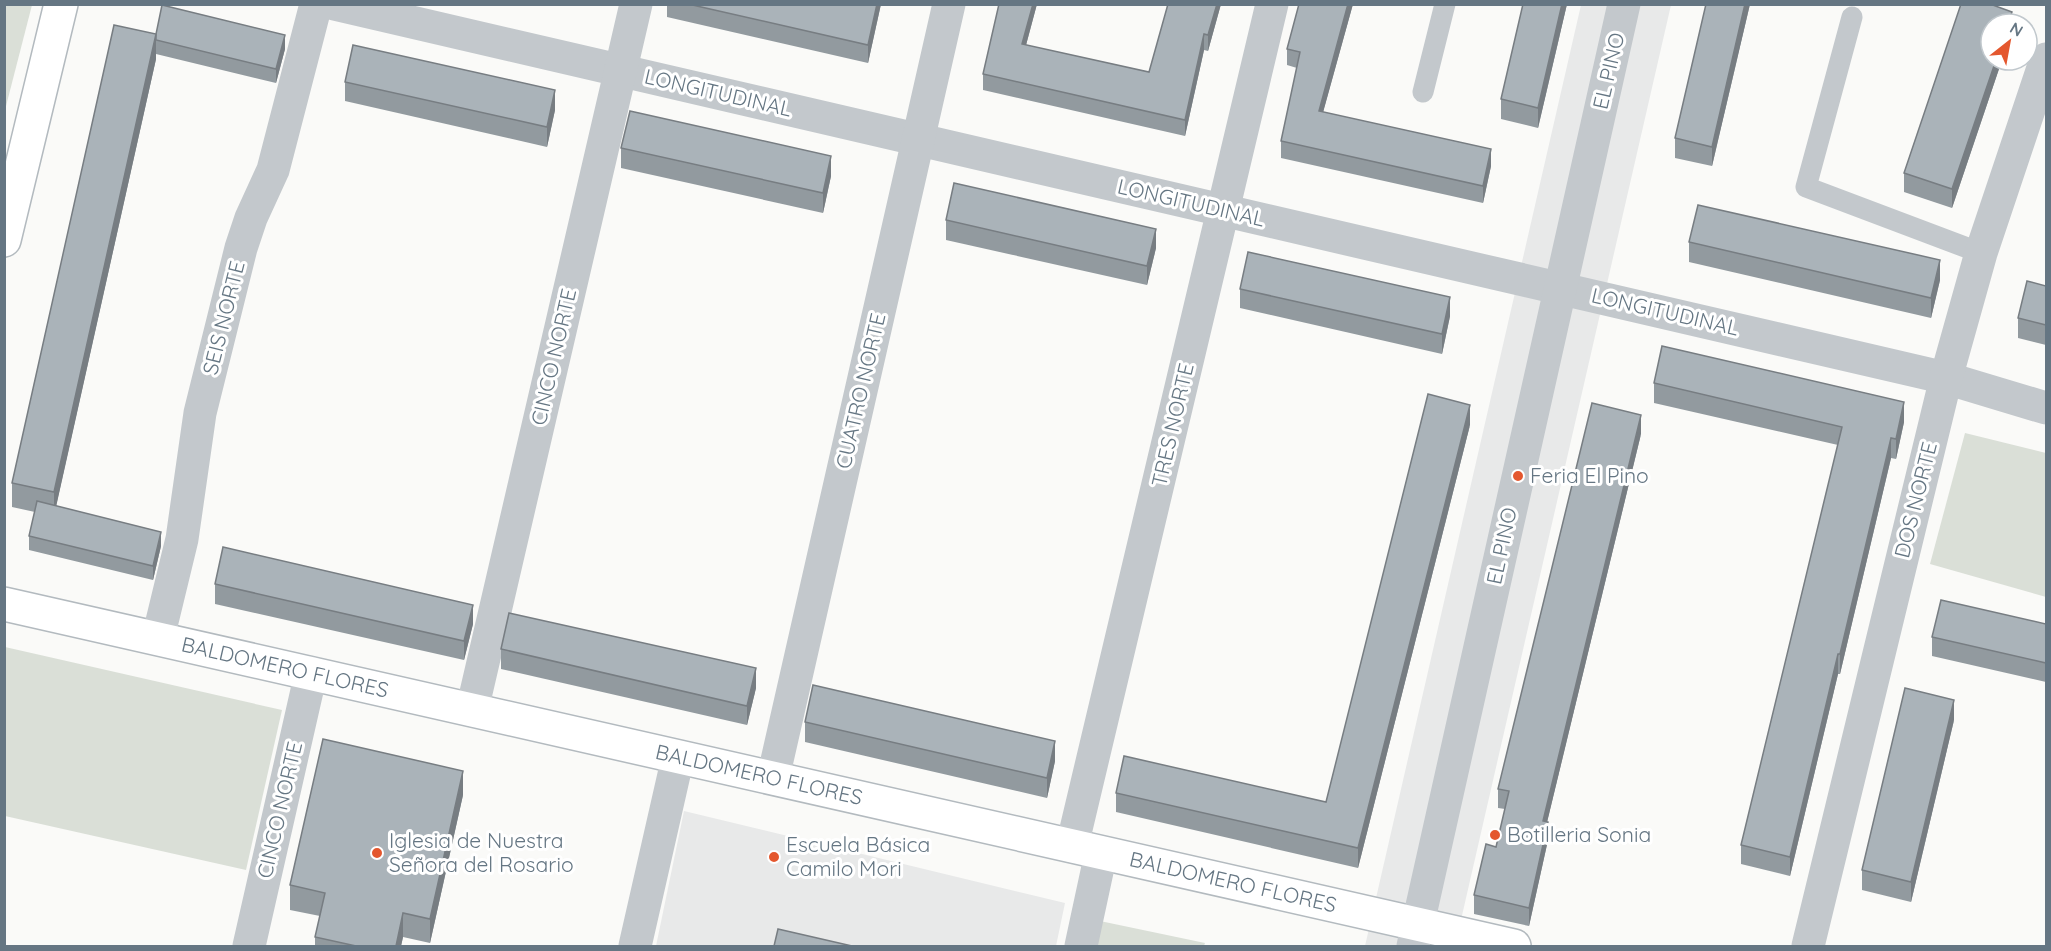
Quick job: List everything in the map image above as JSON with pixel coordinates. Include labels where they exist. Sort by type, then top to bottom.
[{"type":"street","points":[[4,240],[61,4]]},
{"type":"street","name":"SEIS NORTE","points":[[158,638],[182,539],[200,413],[238,259],[250,218],[273,170],[316,4]]},
{"type":"street","name":"LONGITUDINAL","points":[[334,4],[1946,378],[2046,408]]},
{"type":"street","name":"CINCO NORTE","points":[[472,710],[636,4]]},
{"type":"street","name":"CUATRO NORTE","points":[[773,778],[949,4]]},
{"type":"street","name":"TRES NORTE","points":[[1081,946],[1087,849],[1224,211],[1272,4]]},
{"type":"street","name":"EL PINO","points":[[1416,935],[1624,4]]},
{"type":"street","name":"DOS NORTE","points":[[1808,946],[1946,378],[1981,254],[2046,59]]},
{"type":"street","name":"BALDOMERO FLORES","points":[[4,604],[1087,849],[1416,935],[1514,946]]},
{"type":"street","name":"CINCO NORTE","points":[[249,946],[311,673]]},
{"type":"street","points":[[635,946],[678,757]]},
{"type":"lane","points":[[1423,92],[1445,4]]},
{"type":"lane","points":[[1852,17],[1806,187],[1981,254]]},
{"type":"shaded area","points":[[4,5],[32,5],[5,110]]},
{"type":"shaded area","name":"Feria El Pino","points":[[1581,5],[1671,5],[1455,946],[1365,946]]},
{"type":"shaded area","points":[[1965,433],[2046,453],[2046,597],[1930,564]]},
{"type":"shaded area","points":[[5,647],[282,710],[246,870],[5,816]]},
{"type":"shaded area","name":"Escuela Básica Camilo Mori","points":[[684,811],[1065,903],[1056,946],[656,946]]},
{"type":"shaded area","points":[[1100,921],[1205,943],[1204,946],[1095,946]]},
{"type":"building","points":[[688,4],[877,4],[868,45]]},
{"type":"building","points":[[999,4],[1033,4],[1022,44],[1149,72],[1168,4],[1217,4],[1208,35],[1204,34],[1185,120],[983,74]]},
{"type":"building","points":[[1299,4],[1348,4],[1319,111],[1491,149],[1483,186],[1281,141],[1300,52],[1287,49]]},
{"type":"building","points":[[1523,4],[1562,4],[1538,108],[1501,99]]},
{"type":"building","points":[[1706,4],[1745,4],[1712,147],[1675,138]]},
{"type":"building","points":[[1961,4],[1990,4],[2012,12],[1979,12],[1979,72],[1992,72],[1952,189],[1904,173]]},
{"type":"building","points":[[162,5],[285,35],[276,69],[156,40]]},
{"type":"building","points":[[114,25],[156,34],[54,492],[12,483]]},
{"type":"building","points":[[353,45],[555,90],[547,127],[345,82]]},
{"type":"building","points":[[630,111],[831,156],[823,193],[621,148]]},
{"type":"building","points":[[954,183],[1156,229],[1147,266],[946,220]]},
{"type":"building","points":[[1698,205],[1940,260],[1931,298],[1689,242]]},
{"type":"building","points":[[1248,252],[1450,297],[1442,334],[1240,289]]},
{"type":"building","points":[[2027,281],[2046,286],[2046,325],[2018,318]]},
{"type":"building","points":[[1662,346],[1904,402],[1896,439],[1891,438],[1790,857],[1741,845],[1842,427],[1654,383]]},
{"type":"building","points":[[1428,394],[1470,405],[1358,848],[1116,793],[1124,756],[1326,802]]},
{"type":"building","points":[[1592,403],[1641,415],[1543,821],[1548,822],[1529,908],[1474,895],[1486,844],[1496,847],[1509,791],[1498,789]]},
{"type":"building","points":[[37,501],[161,532],[153,566],[29,536]]},
{"type":"building","points":[[223,547],[473,605],[464,641],[215,584]]},
{"type":"building","points":[[1941,600],[2046,624],[2046,663],[1932,637]]},
{"type":"building","points":[[509,613],[756,668],[747,706],[501,649]]},
{"type":"building","points":[[813,685],[1055,741],[1047,778],[805,722]]},
{"type":"building","points":[[1905,688],[1954,700],[1911,882],[1862,870]]},
{"type":"building","name":"Iglesia de Nuestra Señora del Rosario","points":[[323,739],[463,771],[430,919],[403,913],[396,946],[356,946],[315,937],[325,893],[290,885]]},
{"type":"building","points":[[778,929],[852,946],[774,946]]},
{"type":"place","name":"Feria El Pino","points":[[1518,476]]},
{"type":"place","name":"Botilleria Sonia","points":[[1495,835]]},
{"type":"place","name":"Iglesia de Nuestra Señora del Rosario","points":[[377,853]]},
{"type":"place","name":"Escuela Básica Camilo Mori","points":[[774,857]]}]
